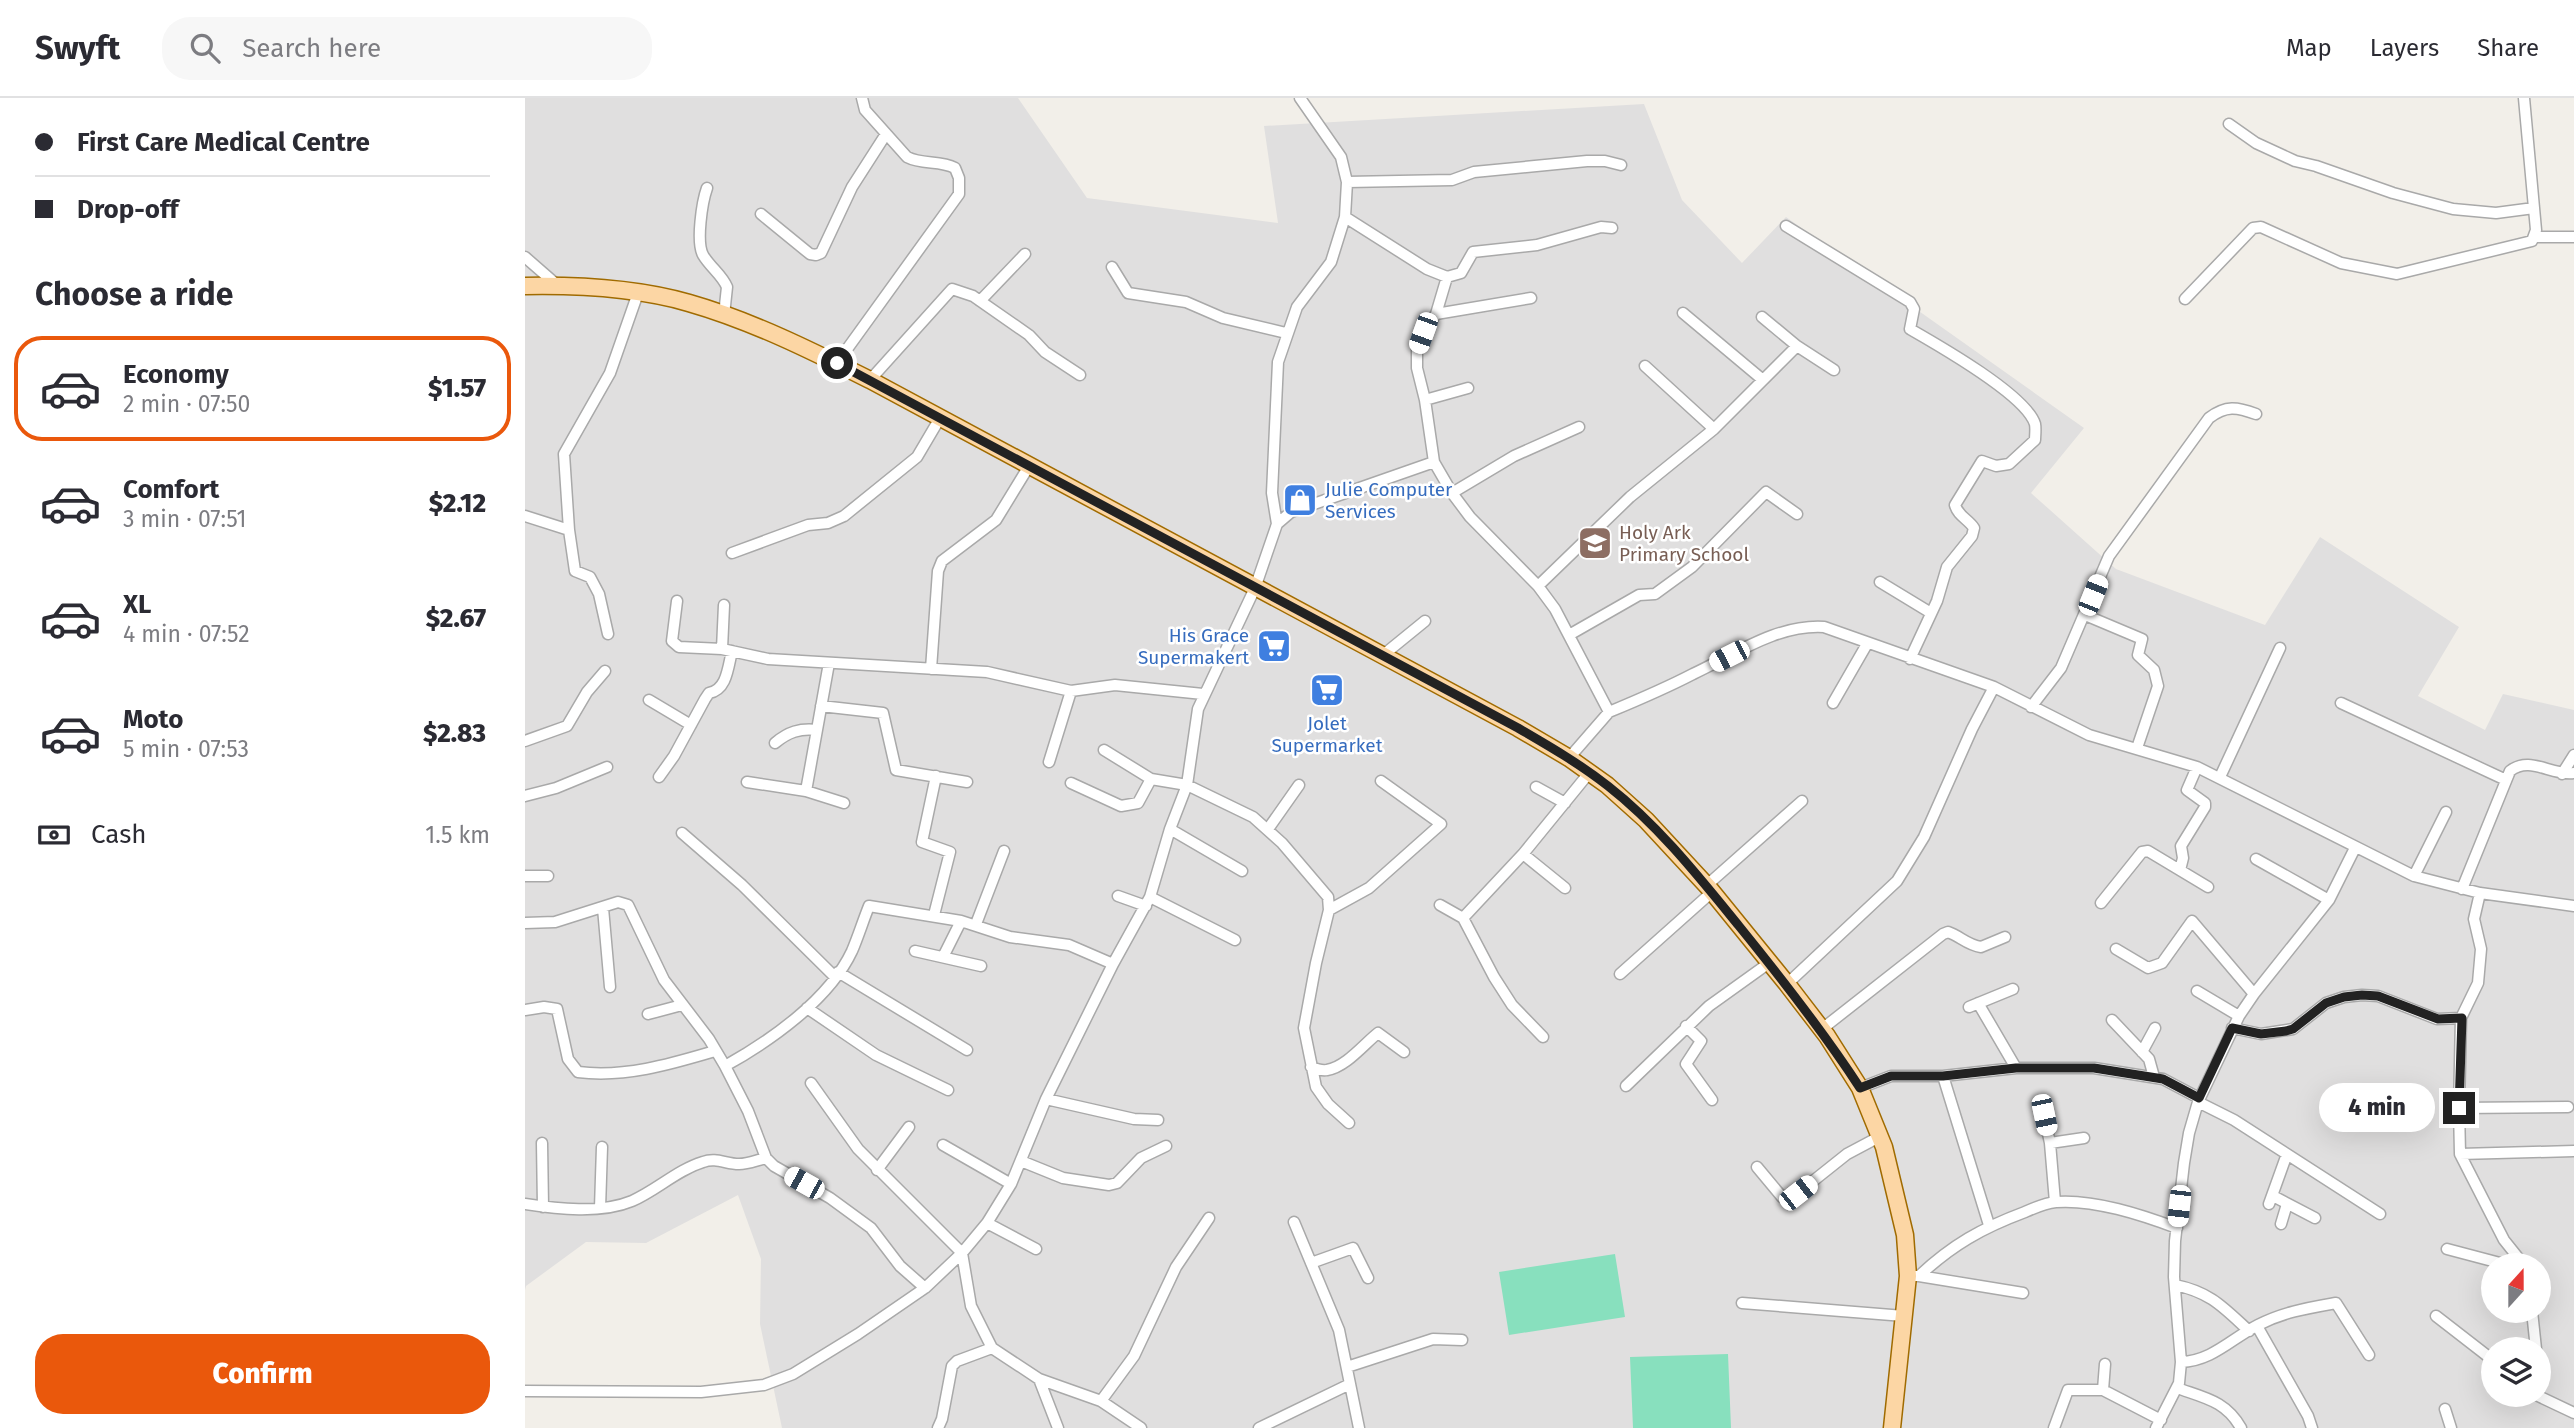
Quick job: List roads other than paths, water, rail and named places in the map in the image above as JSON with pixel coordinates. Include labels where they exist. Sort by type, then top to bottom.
[{"type":"main road","points":[[525,286],[557,285],[638,293],[688,303],[785,339],[870,380],[1518,728],[1569,758],[1607,785],[1646,820],[1709,889],[1822,1029],[1860,1088],[1884,1147],[1899,1201],[1913,1276],[1904,1316],[1892,1428]]},
{"type":"street","points":[[837,363],[959,194],[960,178],[955,168],[947,164],[907,158],[865,110],[862,98]]},
{"type":"street","points":[[525,1391],[701,1392],[764,1385],[793,1374],[925,1288],[962,1253],[987,1223],[1011,1184],[1046,1099],[1113,964],[1148,901],[1187,785],[1198,709],[1203,694],[1255,588],[1277,524],[1272,493],[1278,362],[1297,307],[1331,262],[1345,217],[1347,183],[1342,157],[1300,98]]},
{"type":"street","points":[[2523,98],[2535,237]]},
{"type":"street","points":[[2229,124],[2256,143],[2295,161],[2393,193],[2453,209],[2496,213],[2534,208]]},
{"type":"street","points":[[761,214],[810,254],[821,253],[852,187],[886,134]]},
{"type":"street","points":[[1347,183],[1452,180],[1475,172],[1587,161],[1605,161],[1621,165]]},
{"type":"street","points":[[707,188],[702,201],[700,247],[727,287],[724,315]]},
{"type":"street","points":[[1345,217],[1427,269],[1447,277],[1461,273],[1473,252],[1537,245],[1601,227],[1612,228]]},
{"type":"street","points":[[1786,226],[1910,302],[1913,309],[1910,330],[2011,394],[2027,411],[2035,425],[2035,440],[2009,464],[1996,466],[1982,461],[1959,497],[1955,505],[1974,528],[1972,536],[1947,567],[1931,613],[1910,659]]},
{"type":"street","points":[[2185,299],[2253,228],[2261,227],[2341,262],[2397,274],[2529,243],[2535,237],[2574,237]]},
{"type":"street","points":[[980,301],[1025,254]]},
{"type":"street","points":[[525,257],[557,285]]},
{"type":"street","points":[[1112,267],[1128,293],[1186,302],[1234,321],[1286,333]]},
{"type":"street","points":[[1447,277],[1436,314],[1423,333],[1417,349],[1417,368],[1425,400],[1434,462],[1452,493],[1493,543],[1538,586],[1555,609],[1609,712]]},
{"type":"street","points":[[870,380],[952,289],[980,301],[1029,335],[1045,352],[1080,374]]},
{"type":"street","points":[[608,634],[595,586],[590,577],[575,571],[569,530],[564,454],[610,373],[638,293]]},
{"type":"street","points":[[1436,314],[1531,299]]},
{"type":"street","points":[[1683,313],[1763,380]]},
{"type":"street","points":[[1762,317],[1797,346],[1834,370]]},
{"type":"street","points":[[1538,586],[1630,497],[1714,429],[1797,346]]},
{"type":"street","points":[[1645,366],[1714,429]]},
{"type":"street","points":[[1425,400],[1468,388]]},
{"type":"street","points":[[2031,707],[2061,668],[2109,556],[2209,418],[2222,408],[2238,408],[2256,414]]},
{"type":"street","points":[[732,552],[808,525],[828,523],[844,516],[917,457],[940,418]]},
{"type":"street","points":[[1452,493],[1514,456],[1579,427]]},
{"type":"street","points":[[1277,524],[1291,512],[1434,462]]},
{"type":"street","points":[[931,669],[941,561],[996,520],[1029,466]]},
{"type":"street","points":[[1569,635],[1639,595],[1655,594],[1692,567],[1766,492],[1797,514]]},
{"type":"street","points":[[525,516],[569,530]]},
{"type":"street","points":[[1880,582],[1931,613]]},
{"type":"street","points":[[677,601],[672,641],[679,647],[727,650],[768,659],[987,672],[1071,691],[1115,685],[1203,694]]},
{"type":"street","points":[[659,777],[709,693],[718,691],[723,686],[727,650],[724,605]]},
{"type":"street","points":[[2085,615],[2142,639],[2137,655],[2154,670],[2158,686],[2137,748]]},
{"type":"street","points":[[1382,656],[1425,621]]},
{"type":"street","points":[[1569,758],[1609,712],[1750,645],[1800,627],[1831,629],[1994,687],[2089,735],[2197,767],[2414,876],[2480,893],[2574,906]]},
{"type":"street","points":[[1833,703],[1867,644]]},
{"type":"street","points":[[2220,777],[2280,648]]},
{"type":"street","points":[[806,792],[829,663]]},
{"type":"street","points":[[525,741],[566,726],[587,692],[605,671]]},
{"type":"street","points":[[1787,984],[1897,881],[1924,837],[1972,729],[1994,687]]},
{"type":"street","points":[[1049,762],[1071,691]]},
{"type":"street","points":[[649,700],[691,725]]},
{"type":"street","points":[[2341,703],[2506,780]]},
{"type":"street","points":[[821,706],[883,713],[895,770],[967,782]]},
{"type":"street","points":[[775,743],[786,734],[797,730],[817,730]]},
{"type":"street","points":[[1104,750],[1151,779],[1187,785],[1253,817],[1268,829],[1328,897],[1329,910],[1304,1028],[1316,1087],[1328,1104],[1349,1123]]},
{"type":"street","points":[[2562,775],[2574,755]]},
{"type":"street","points":[[2462,889],[2510,771],[2518,765],[2528,764],[2562,775],[2574,773]]},
{"type":"street","points":[[525,796],[556,788],[607,767]]},
{"type":"street","points":[[2180,870],[2183,858],[2181,846],[2205,807],[2205,803],[2187,790],[2197,767]]},
{"type":"street","points":[[1463,918],[1523,854],[1589,774]]},
{"type":"street","points":[[934,915],[950,852],[922,842],[936,776]]},
{"type":"street","points":[[1071,783],[1121,806],[1137,803],[1151,779]]},
{"type":"street","points":[[1329,910],[1369,888],[1441,824],[1381,781]]},
{"type":"street","points":[[747,782],[806,792],[844,803]]},
{"type":"street","points":[[1268,829],[1299,785]]},
{"type":"street","points":[[1536,787],[1565,803]]},
{"type":"street","points":[[1620,974],[1802,801]]},
{"type":"street","points":[[2414,876],[2445,812]]},
{"type":"street","points":[[1170,829],[1242,871]]},
{"type":"street","points":[[682,833],[742,885],[836,975],[967,1050]]},
{"type":"street","points":[[2053,1428],[2068,1390],[2103,1390],[2159,1424],[2177,1388],[2181,1362],[2175,1285],[2177,1228],[2185,1153],[2199,1100],[2239,1016],[2254,993],[2329,900],[2355,848]]},
{"type":"street","points":[[976,924],[1004,851]]},
{"type":"street","points":[[2101,903],[2142,852],[2148,851],[2208,887]]},
{"type":"street","points":[[1523,854],[1565,888]]},
{"type":"street","points":[[2256,859],[2329,900]]},
{"type":"street","points":[[525,876],[548,876]]},
{"type":"street","points":[[2480,893],[2474,919],[2481,949],[2477,983],[2462,1018],[2460,1154],[2504,1240],[2514,1253]]},
{"type":"street","points":[[1118,896],[1148,901],[1235,940]]},
{"type":"street","points":[[525,923],[555,922],[618,902],[628,905],[658,969],[709,1039],[725,1066],[748,1111],[766,1158],[774,1166],[830,1198],[871,1228],[900,1266],[925,1288]]},
{"type":"street","points":[[725,1066],[768,1041],[807,1008],[851,953],[869,905],[976,924],[1010,937],[1069,944],[1113,964]]},
{"type":"street","points":[[1440,905],[1463,918],[1494,977],[1513,1005],[1543,1037]]},
{"type":"street","points":[[603,908],[610,987]]},
{"type":"street","points":[[943,957],[961,921]]},
{"type":"street","points":[[2116,949],[2148,968],[2162,963],[2192,921],[2254,993]]},
{"type":"street","points":[[1822,1029],[1943,934],[1954,934],[1963,942],[1981,947],[2005,937]]},
{"type":"street","points":[[915,950],[981,966]]},
{"type":"street","points":[[1626,1086],[1709,1006],[1769,963]]},
{"type":"street","points":[[2013,989],[1974,1005],[2016,1068]]},
{"type":"street","points":[[2197,991],[2239,1016]]},
{"type":"street","points":[[2232,1028],[2261,1034],[2286,1031],[2293,1029],[2326,1003],[2362,995],[2378,996],[2438,1019],[2462,1018]]},
{"type":"street","points":[[648,1014],[682,1005]]},
{"type":"street","points":[[525,1010],[544,1007],[557,1009],[568,1059],[578,1072],[628,1072],[672,1064],[715,1051]]},
{"type":"street","points":[[807,1008],[876,1055],[949,1090]]},
{"type":"street","points":[[2112,1020],[2149,1059],[2154,1077]]},
{"type":"street","points":[[1686,1026],[1701,1041],[1686,1060],[1686,1064],[1712,1100]]},
{"type":"street","points":[[2142,1052],[2155,1028]]},
{"type":"street","points":[[1311,1067],[1325,1071],[1331,1069],[1378,1033],[1404,1052]]},
{"type":"street","points":[[1860,1088],[1891,1076],[1943,1076],[2016,1068],[2094,1068],[2163,1079],[2234,1120],[2380,1214]]},
{"type":"street","points":[[1943,1076],[1989,1225]]},
{"type":"street","points":[[811,1083],[858,1149],[962,1253],[971,1306],[992,1348],[1039,1379],[1101,1401],[1141,1428]]},
{"type":"street","points":[[1046,1099],[1134,1119],[1158,1120]]},
{"type":"street","points":[[2459,1108],[2568,1107]]},
{"type":"street","points":[[2044,1115],[2050,1143],[2055,1202]]},
{"type":"street","points":[[877,1170],[909,1127]]},
{"type":"street","points":[[1757,1167],[1782,1197],[1790,1196],[1798,1193],[1847,1154],[1879,1137]]},
{"type":"street","points":[[2050,1143],[2084,1138]]},
{"type":"street","points":[[543,1143],[543,1207]]},
{"type":"street","points":[[943,1145],[1011,1184]]},
{"type":"street","points":[[1021,1161],[1063,1178],[1109,1185],[1117,1183],[1141,1158],[1166,1146]]},
{"type":"street","points":[[600,1208],[602,1147]]},
{"type":"street","points":[[2460,1154],[2574,1152]]},
{"type":"street","points":[[2287,1154],[2271,1200],[2315,1218]]},
{"type":"street","points":[[525,1204],[600,1208],[631,1202],[703,1161],[715,1159],[738,1164],[766,1158]]},
{"type":"street","points":[[1913,1276],[1989,1225],[2055,1202],[2129,1212],[2177,1228]]},
{"type":"street","points":[[2281,1224],[2287,1205]]},
{"type":"street","points":[[1101,1401],[1133,1356],[1176,1267],[1209,1218]]},
{"type":"street","points":[[1294,1222],[1339,1330],[1359,1428]]},
{"type":"street","points":[[987,1223],[1035,1249]]},
{"type":"street","points":[[1311,1263],[1353,1248],[1368,1278]]},
{"type":"street","points":[[2447,1249],[2481,1258]]},
{"type":"street","points":[[1913,1276],[2023,1293]]},
{"type":"street","points":[[2175,1285],[2211,1297],[2253,1328],[2308,1416],[2312,1428]]},
{"type":"street","points":[[1742,1303],[1904,1316]]},
{"type":"street","points":[[2181,1362],[2195,1362],[2218,1351],[2253,1328],[2295,1310],[2336,1303],[2369,1355]]},
{"type":"street","points":[[2436,1315],[2481,1351]]},
{"type":"street","points":[[1346,1367],[1433,1339],[1462,1340]]},
{"type":"street","points":[[938,1428],[951,1366],[992,1348]]},
{"type":"street","points":[[2103,1390],[2105,1364]]},
{"type":"street","points":[[1039,1379],[1058,1428]]},
{"type":"street","points":[[1259,1428],[1350,1384]]},
{"type":"street","points":[[2177,1388],[2218,1403],[2233,1413],[2241,1428]]},
{"type":"street","points":[[2551,1402],[2574,1413]]},
{"type":"street","points":[[2445,1409],[2451,1428]]},
{"type":"place","name":"Julie Computer Services","points":[[1300,500]]},
{"type":"place","name":"Holy Ark Primary School","points":[[1595,543]]},
{"type":"place","name":"His Grace Supermakert","points":[[1274,646]]},
{"type":"place","name":"Jolet Supermarket","points":[[1327,690]]}]
